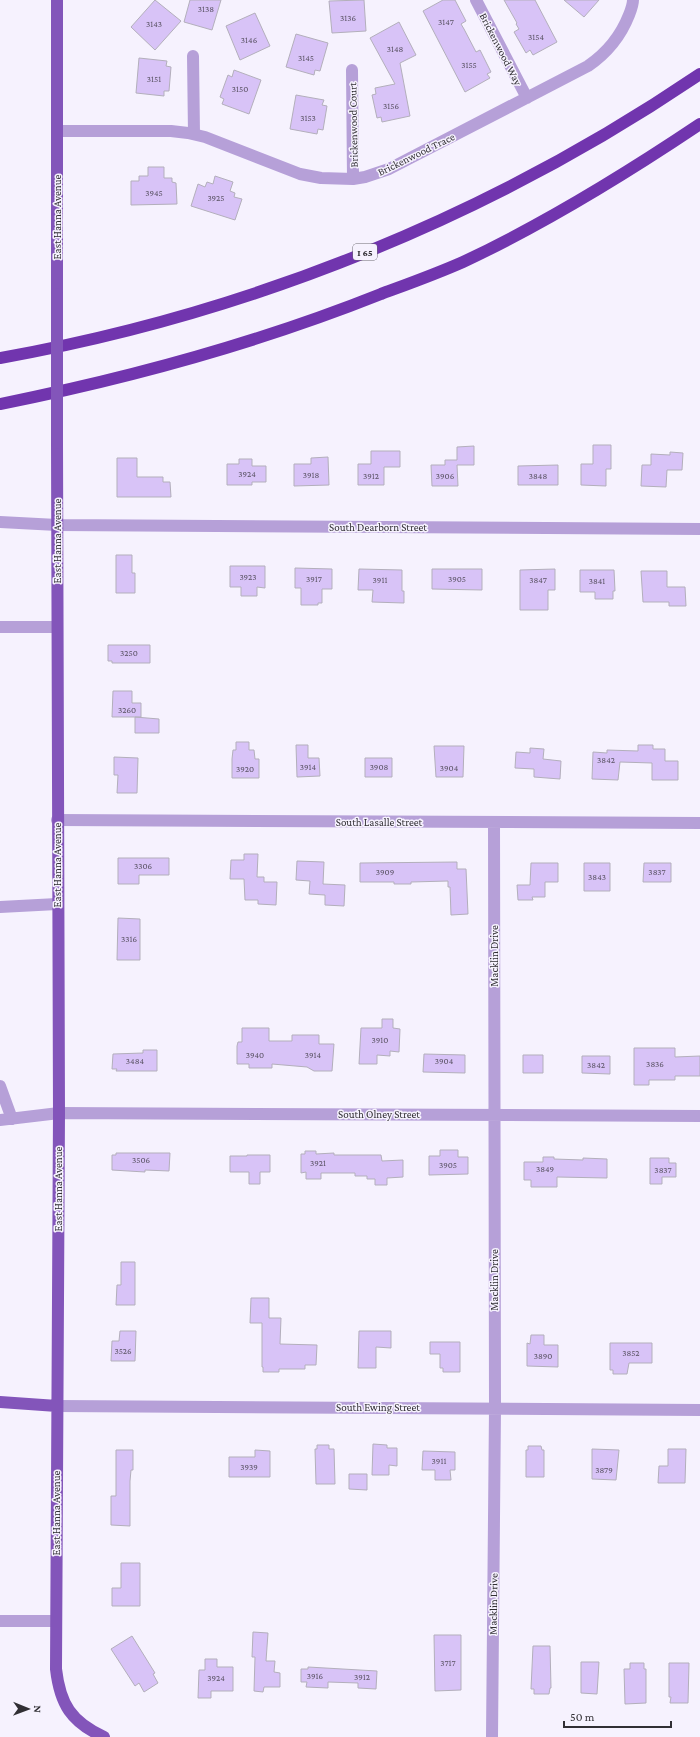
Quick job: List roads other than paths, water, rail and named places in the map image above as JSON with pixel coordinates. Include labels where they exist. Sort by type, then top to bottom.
[{"type":"highway","name":"I 65","points":[[0,358],[39,351],[90,339],[190,313],[289,281],[422,230],[471,207],[555,163],[638,114],[700,74]]},
{"type":"highway","points":[[0,405],[138,374],[225,348],[299,325],[436,273],[509,239],[572,204],[700,124]]},
{"type":"main road","name":"East Hanna Avenue","points":[[57,0],[57,904],[59,1112],[56,1668],[59,1690],[62,1699],[71,1712],[86,1728],[104,1737]]},
{"type":"main road","points":[[0,1402],[57,1406]]},
{"type":"street","name":"Brickenwood Way","points":[[476,0],[527,98]]},
{"type":"street","name":"Brickenwood Trace","points":[[57,131],[171,131],[194,134],[206,137],[300,174],[326,179],[353,179],[377,174],[588,66],[608,50],[624,28],[633,0]]},
{"type":"street","points":[[193,56],[194,134]]},
{"type":"street","name":"Brickenwood Court","points":[[352,70],[353,179]]},
{"type":"street","name":"South Dearborn Street","points":[[0,522],[57,525],[700,529]]},
{"type":"street","points":[[0,627],[57,627]]},
{"type":"street","name":"South Lasalle Street","points":[[57,820],[700,824]]},
{"type":"street","name":"Macklin Drive","points":[[492,1737],[495,1408],[494,822]]},
{"type":"street","points":[[0,907],[57,904]]},
{"type":"street","points":[[0,1086],[6,1119]]},
{"type":"street","name":"South Olney Street","points":[[6,1119],[59,1112],[700,1116]]},
{"type":"street","name":"South Ewing Street","points":[[57,1406],[700,1410]]},
{"type":"street","points":[[0,1621],[56,1621]]}]
